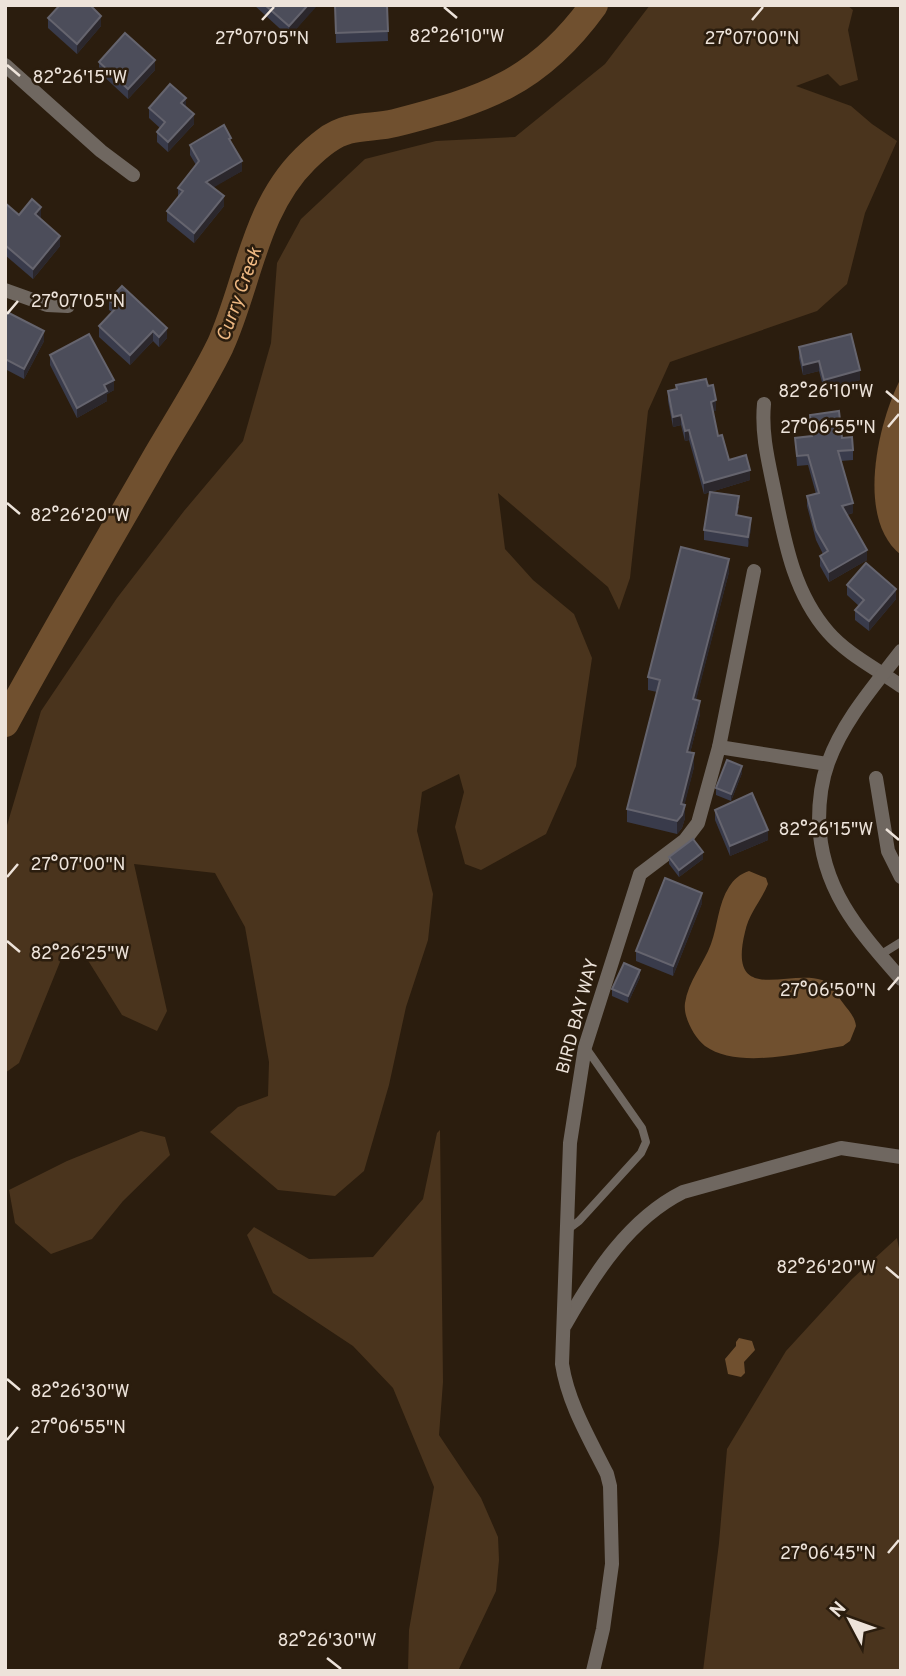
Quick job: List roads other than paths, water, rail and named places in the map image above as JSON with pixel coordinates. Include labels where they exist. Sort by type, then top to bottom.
[{"type":"street","points":[[5,65],[101,151],[133,175]]},
{"type":"street","points":[[5,290],[47,305],[68,306]]},
{"type":"street","points":[[764,404],[764,438],[786,546],[797,581],[832,637],[901,686]]},
{"type":"street","name":"BIRD BAY WAY","points":[[593,1671],[603,1629],[612,1564],[610,1486],[607,1474],[572,1402],[562,1364],[570,1143],[585,1047],[593,1015],[640,874],[685,840],[695,829],[719,747],[754,571]]},
{"type":"street","points":[[901,651],[848,723],[827,764],[820,791],[819,809],[820,838],[826,869],[850,917],[901,979]]},
{"type":"street","points":[[719,747],[827,764]]},
{"type":"street","points":[[876,778],[888,851],[901,877]]},
{"type":"street","name":"BIRD BAY WAY","points":[[564,1328],[587,1287],[609,1256],[667,1200],[683,1192],[841,1147],[901,1157]]},
{"type":"lane","points":[[880,955],[901,942]]},
{"type":"lane","points":[[567,1230],[579,1221],[632,1163],[644,1149],[646,1142],[642,1128],[585,1047]]},
{"type":"waterway","name":"Curry Creek","points":[[5,723],[213,361],[230,323],[263,224],[288,179],[314,150],[342,132],[427,115],[507,85],[552,53],[594,5]]}]
